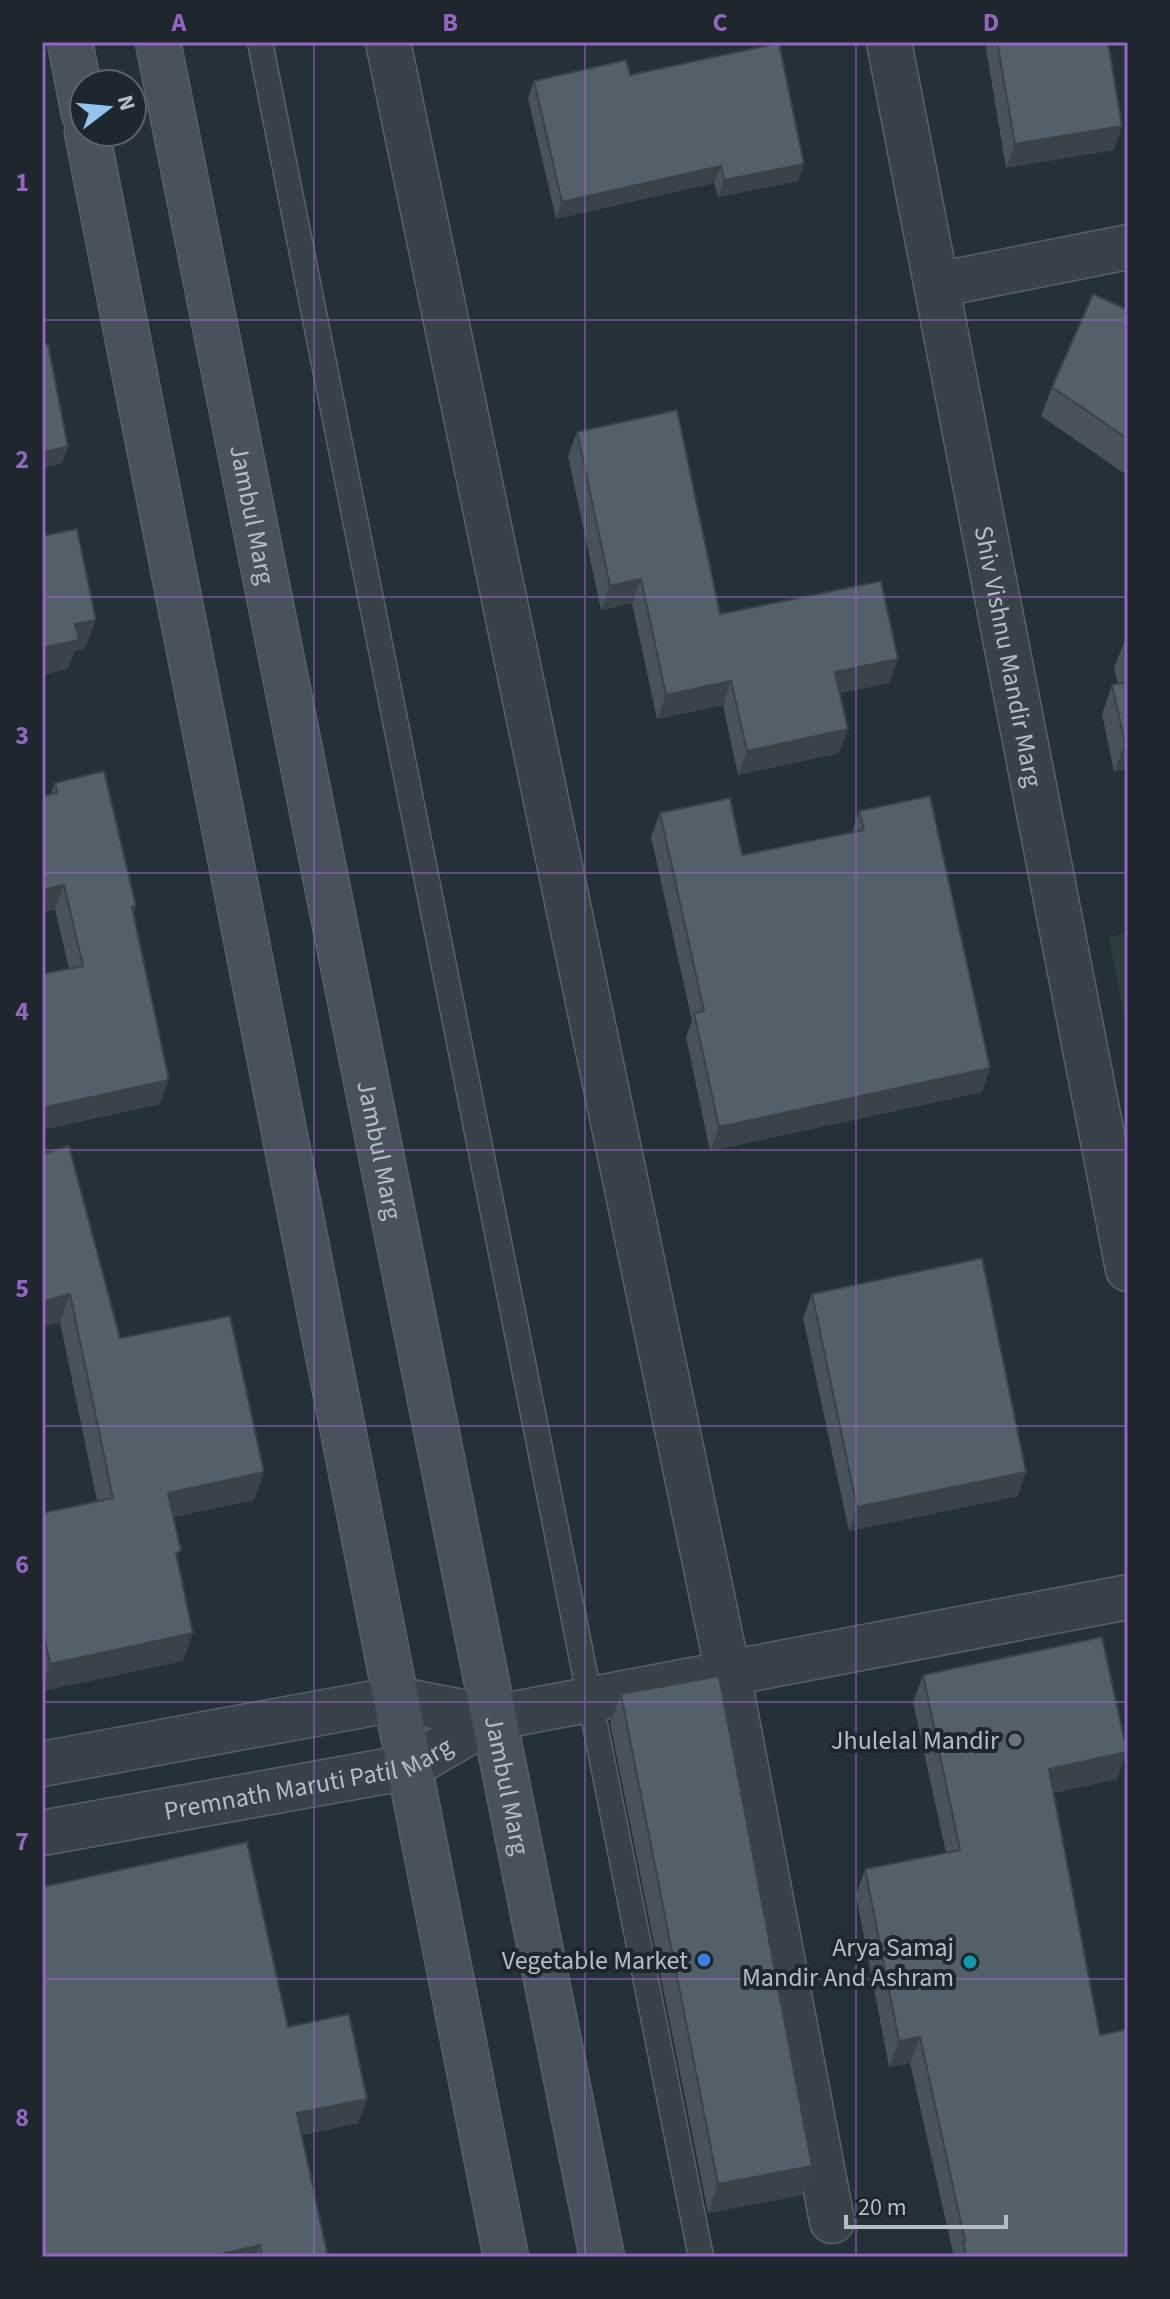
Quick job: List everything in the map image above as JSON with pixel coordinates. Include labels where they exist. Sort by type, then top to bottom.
[{"type":"main road","points":[[70,42],[75,68]]},
{"type":"main road","name":"Jambul Marg","points":[[158,42],[602,2257]]},
{"type":"main road","points":[[90,148],[506,2257]]},
{"type":"street","points":[[388,42],[728,1673],[832,2221]]},
{"type":"street","name":"Shiv Vishnu Mandir Marg","points":[[889,42],[1128,1269]]},
{"type":"street","points":[[937,285],[1128,247]]},
{"type":"street","points":[[493,1718],[1128,1597]]},
{"type":"street","name":"Premnath Maruti Patil Marg","points":[[42,1764],[396,1699],[493,1718]]},
{"type":"street","name":"Premnath Maruti Patil Marg","points":[[42,1833],[409,1767],[493,1718]]},
{"type":"lane","points":[[260,42],[701,2257]]},
{"type":"green space","points":[[1128,933],[1128,1036],[1109,937]]},
{"type":"building","points":[[997,42],[1108,42],[1122,126],[1015,144]]},
{"type":"building","points":[[779,43],[804,164],[724,180],[721,166],[562,202],[534,81],[626,60],[630,75]]},
{"type":"building","points":[[1093,294],[1128,310],[1128,439],[1052,387]]},
{"type":"building","points":[[48,344],[68,447],[42,452],[42,345]]},
{"type":"building","points":[[677,410],[720,614],[881,581],[898,659],[835,672],[848,729],[747,751],[731,681],[666,695],[641,579],[610,586],[577,432]]},
{"type":"building","points":[[77,529],[96,620],[75,624],[79,640],[42,648],[42,536]]},
{"type":"building","points":[[1128,682],[1128,743],[1125,743],[1112,685]]},
{"type":"building","points":[[104,771],[136,906],[132,907],[169,1080],[42,1108],[42,974],[83,966],[64,885],[42,890],[42,796],[57,793],[55,783]]},
{"type":"building","points":[[930,796],[990,1068],[719,1127],[694,1013],[704,1011],[660,813],[730,798],[742,855],[864,830],[859,811]]},
{"type":"building","points":[[69,1146],[120,1338],[230,1316],[264,1472],[168,1493],[181,1551],[176,1553],[193,1633],[50,1664],[42,1625],[42,1513],[113,1498],[70,1294],[42,1302],[42,1154]]},
{"type":"building","points":[[982,1258],[1026,1472],[857,1507],[812,1294]]},
{"type":"building","points":[[1102,1637],[1127,1752],[1049,1769],[1100,2035],[1128,2029],[1128,2257],[966,2257],[920,2037],[899,2041],[865,1869],[960,1850],[923,1675]]},
{"type":"building","name":"Vegetable Market","points":[[719,1676],[812,2166],[718,2184],[621,1694]]},
{"type":"building","points":[[247,1842],[288,2027],[349,2014],[367,2099],[297,2113],[328,2257],[262,2257],[260,2245],[208,2257],[42,2257],[42,1887]]},
{"type":"place","name":"Jhulelal Mandir","points":[[1015,1740]]},
{"type":"place","name":"Vegetable Market","points":[[704,1960]]},
{"type":"place","name":"Arya Samaj Mandir And Ashram","points":[[970,1962]]}]
